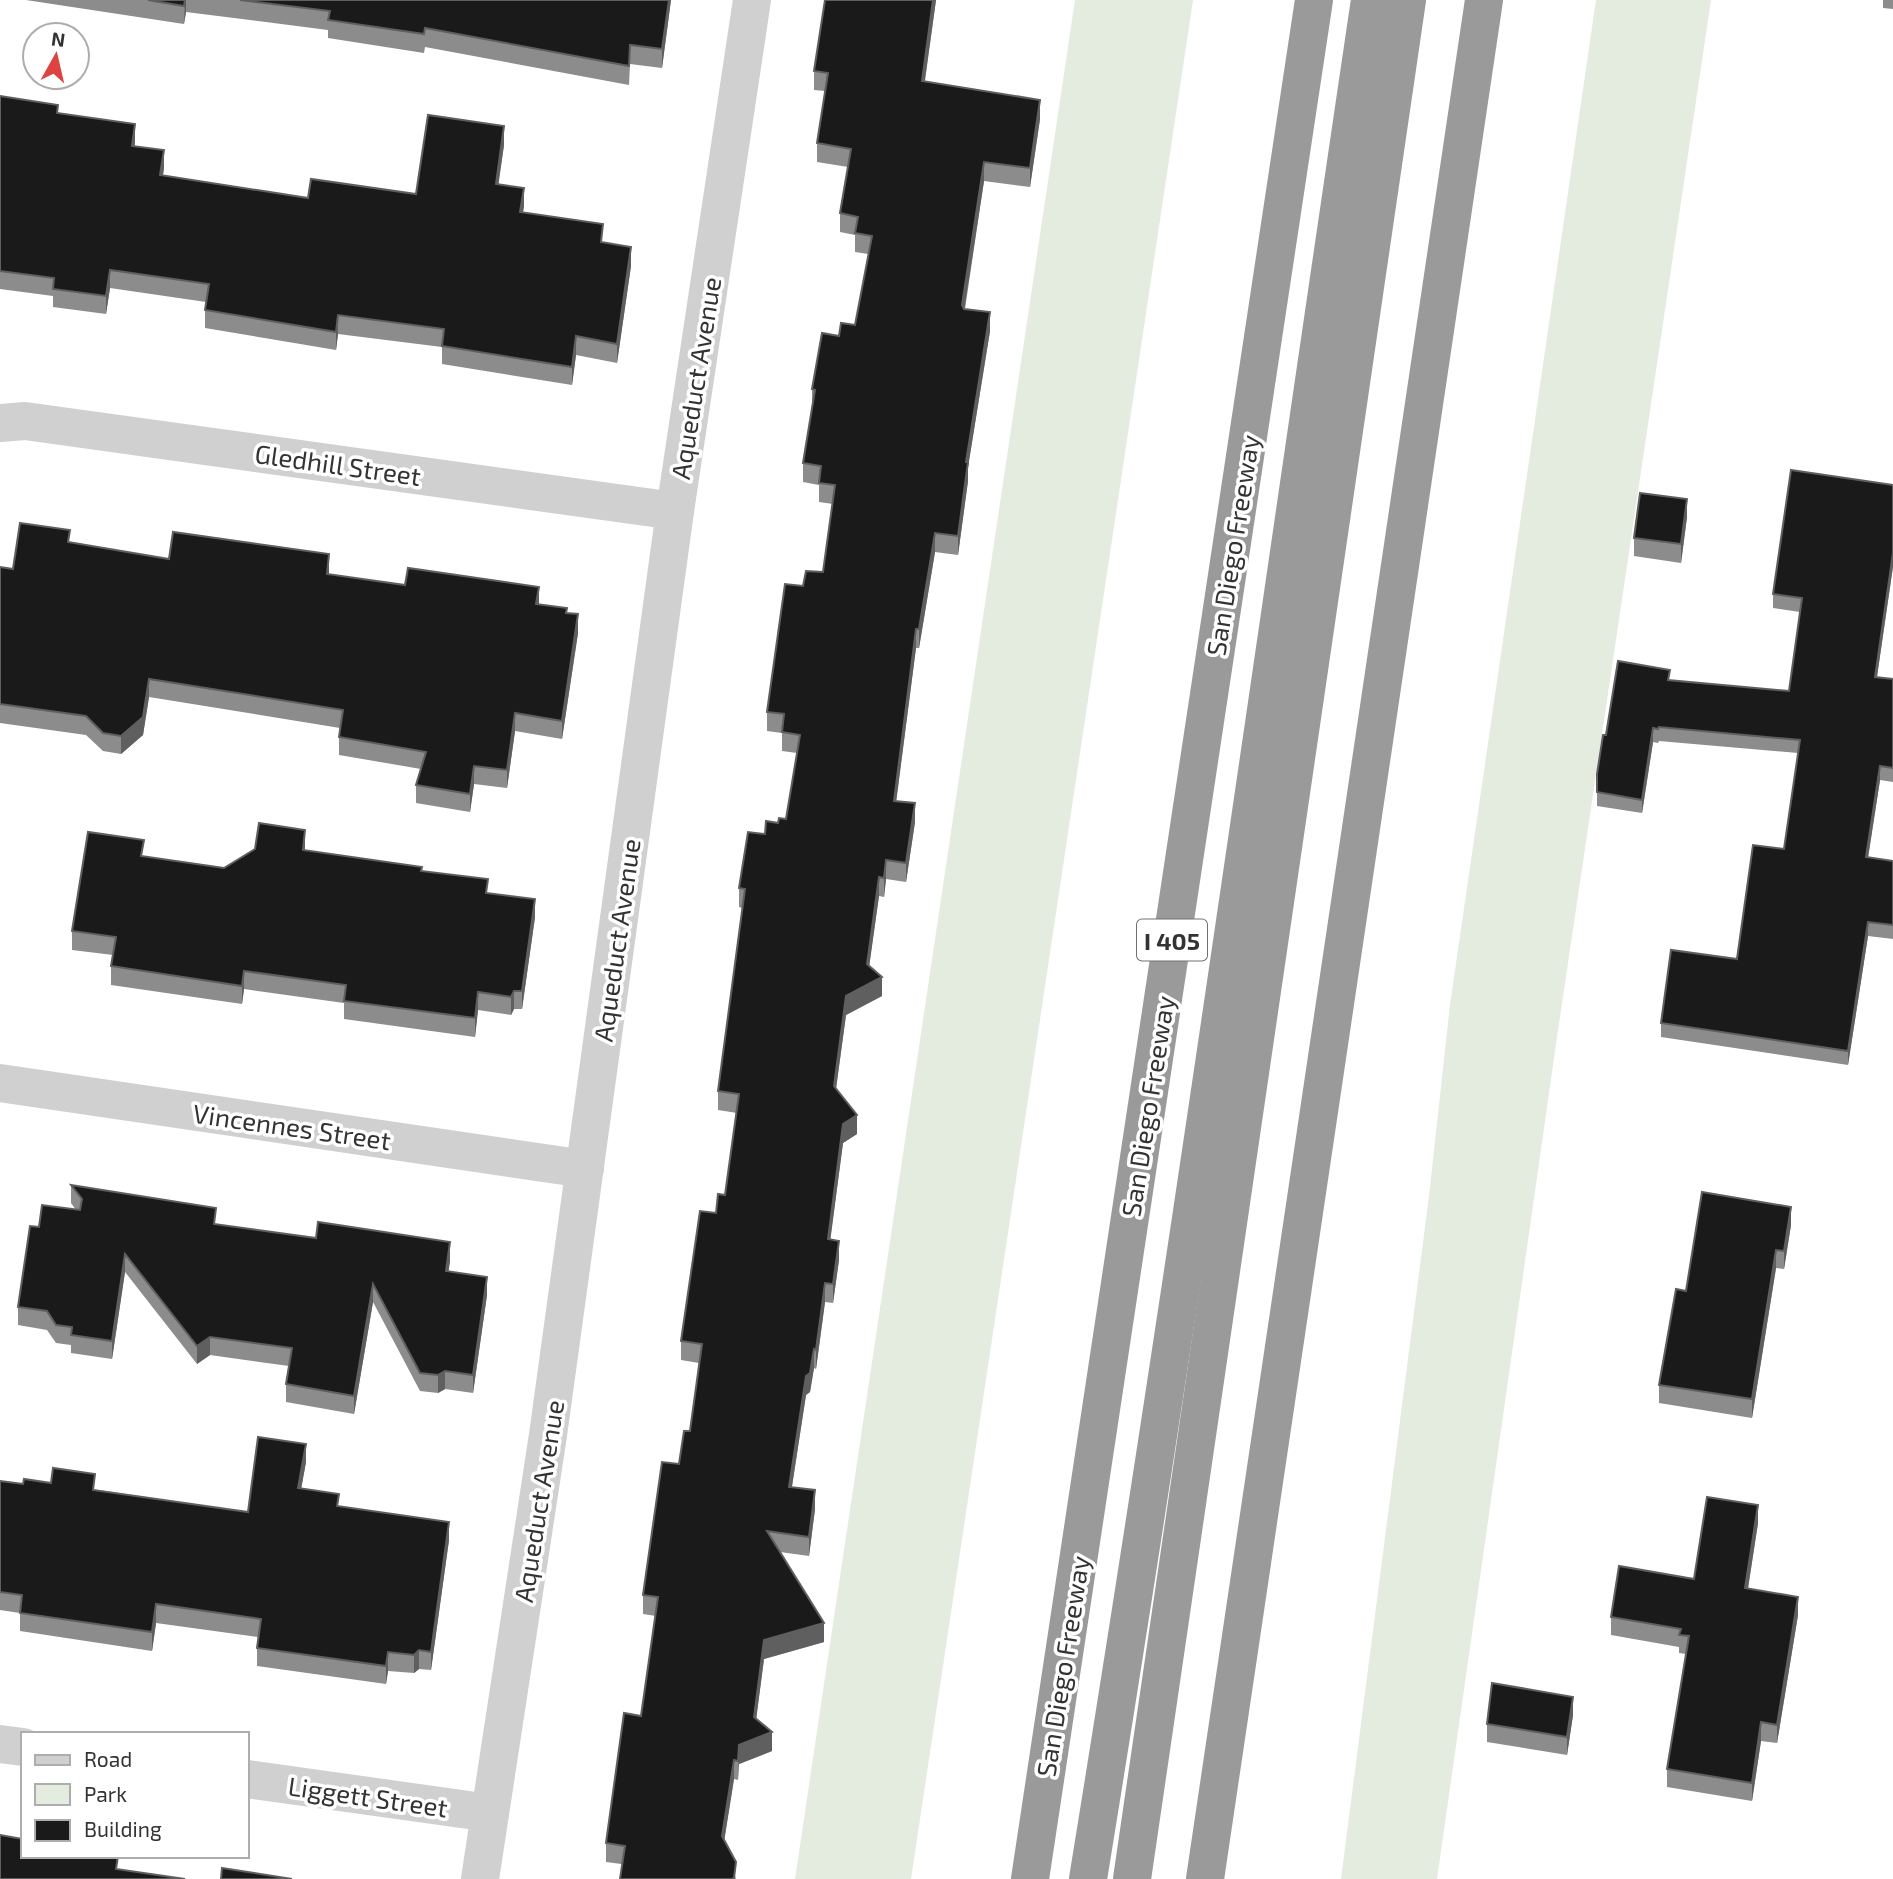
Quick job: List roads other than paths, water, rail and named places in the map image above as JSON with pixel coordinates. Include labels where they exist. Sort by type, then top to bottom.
[{"type":"highway","name":"San Diego Freeway","points":[[1030,1879],[1314,0]]},
{"type":"highway","points":[[1088,1879],[1186,1256],[1370,0]]},
{"type":"highway","points":[[1132,1879],[1408,0]]},
{"type":"highway","points":[[1205,1879],[1483,0]]},
{"type":"street","name":"Aqueduct Avenue","points":[[480,1879],[548,1435],[675,511],[752,0]]},
{"type":"street","name":"Gledhill Street","points":[[0,423],[25,421],[675,511]]},
{"type":"street","name":"Vincennes Street","points":[[0,1083],[585,1168]]},
{"type":"street","points":[[0,1744],[21,1747]]},
{"type":"street","name":"Liggett Street","points":[[248,1779],[490,1813]]}]
